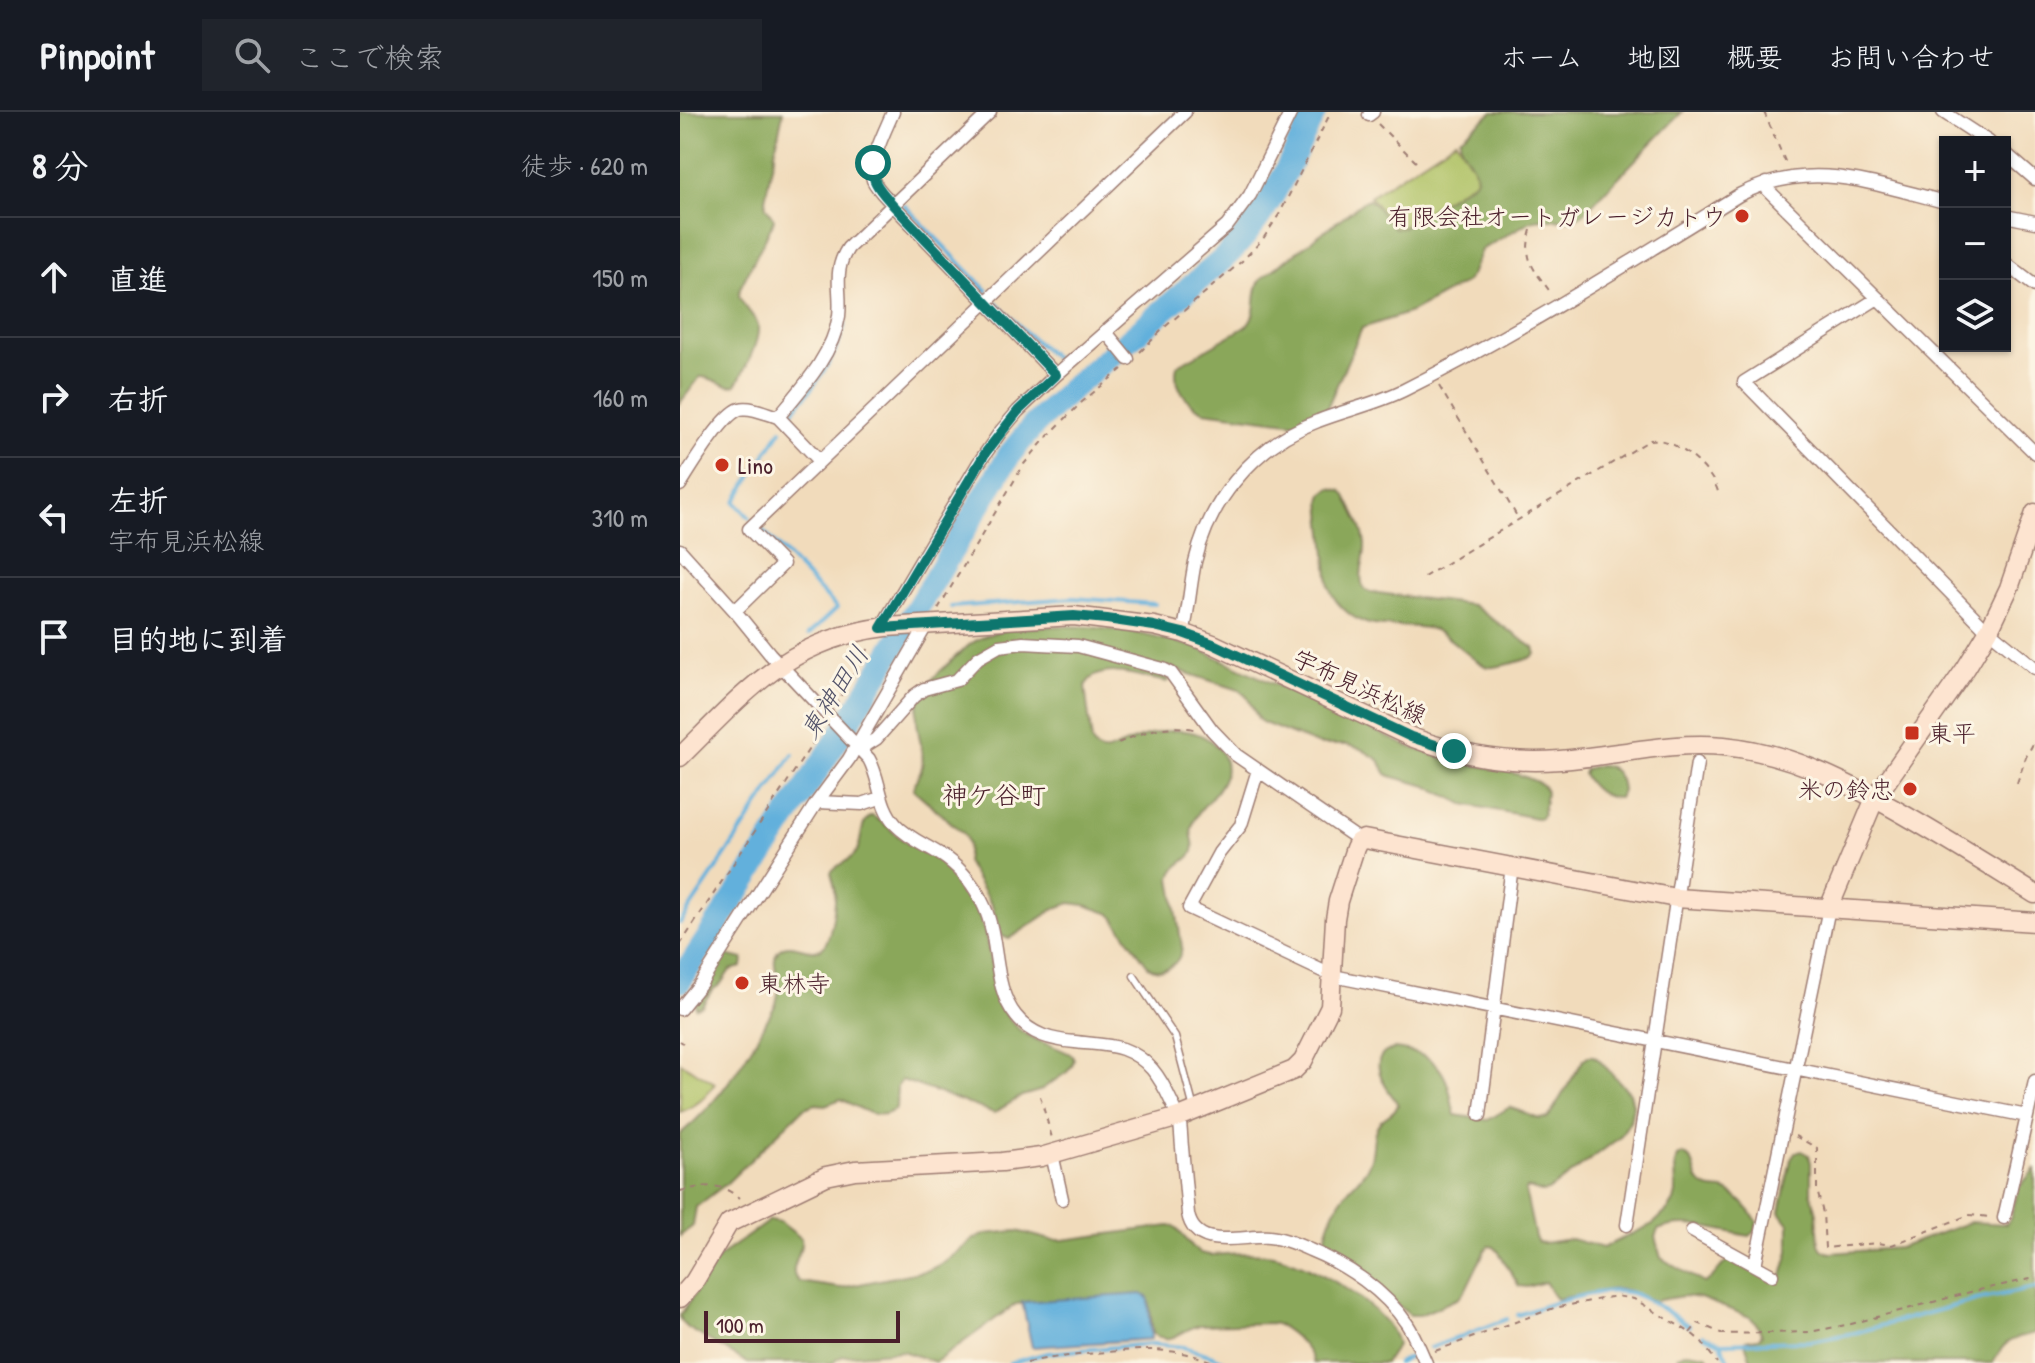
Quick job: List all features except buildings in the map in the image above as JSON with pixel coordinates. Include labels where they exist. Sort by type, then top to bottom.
[{"type":"street","points":[[893,112],[872,172],[874,181],[893,205],[1056,375]]},
{"type":"street","points":[[778,417],[809,379],[830,343],[839,313],[838,275],[842,256],[990,112]]},
{"type":"street","points":[[735,611],[783,564],[749,529],[1185,112]]},
{"type":"street","points":[[884,628],[986,452],[1018,411],[1227,226],[1250,195],[1291,112]]},
{"type":"street","points":[[1943,112],[1980,136]]},
{"type":"street","points":[[2011,158],[2035,179]]},
{"type":"street","points":[[1183,633],[1200,544],[1218,505],[1244,471],[1269,447],[1299,429],[1392,395],[1433,375],[1560,306],[1739,195],[1766,183],[1813,175],[1839,177],[1939,201]]},
{"type":"street","points":[[1766,183],[1768,190],[2035,453]]},
{"type":"street","points":[[2011,217],[2035,222]]},
{"type":"street","points":[[2011,268],[2035,286]]},
{"type":"street","points":[[1878,298],[1744,382],[1989,630],[2035,668]]},
{"type":"street","points":[[1106,332],[1130,360]]},
{"type":"street","points":[[680,485],[715,433],[736,411],[749,409],[778,417],[820,461]]},
{"type":"street","points":[[1755,1265],[1829,908],[1875,798],[1989,630],[2009,588],[2035,513]]},
{"type":"street","points":[[681,552],[869,759],[880,798],[897,826],[947,859],[978,895],[991,924],[1003,991],[1016,1017],[1026,1027],[1053,1040],[1114,1046],[1136,1055],[1161,1079],[1187,1114],[1188,1214],[1193,1227],[1218,1239],[1280,1239],[1309,1249],[1342,1266],[1372,1287],[1398,1312],[1409,1326],[1424,1360]]},
{"type":"street","name":"宇布見浜松線","points":[[680,757],[742,696],[781,664],[831,639],[884,628],[1074,616],[1139,623],[1183,633],[1227,650],[1411,737],[1454,751],[1499,759],[1544,761],[1673,745],[1726,746],[1794,761],[1875,798],[2035,894]]},
{"type":"street","points":[[680,1009],[701,983],[817,802],[849,759],[927,624]]},
{"type":"street","points":[[856,744],[868,744],[876,739],[914,696],[924,689],[957,680],[988,651],[1011,643],[1085,647],[1171,673],[1223,744],[1361,841]]},
{"type":"street","points":[[1627,1225],[1697,763]]},
{"type":"street","points":[[1258,770],[1241,825],[1219,853],[1189,908],[1333,976],[2027,1116]]},
{"type":"street","points":[[817,802],[862,804],[880,798]]},
{"type":"street","points":[[680,1298],[694,1282],[729,1223],[816,1180],[845,1171],[1021,1161],[1054,1154],[1187,1114],[1289,1073],[1299,1066],[1327,1016],[1332,997],[1338,901],[1355,848],[1361,841],[1371,839],[1676,898],[2035,922]]},
{"type":"street","points":[[1480,1115],[1512,866]]},
{"type":"street","points":[[2004,1218],[2035,1081]]},
{"type":"street","points":[[1054,1154],[1062,1199]]},
{"type":"street","points":[[1692,1231],[1772,1275]]},
{"type":"lane","points":[[1134,976],[1175,1037],[1187,1114]]},
{"type":"path","points":[[927,624],[1024,464],[1046,438],[1263,239],[1280,213],[1331,112]]},
{"type":"path","points":[[1764,112],[1790,177]]},
{"type":"path","points":[[1371,114],[1416,162]]},
{"type":"path","points":[[1531,230],[1529,261],[1560,306]]},
{"type":"path","points":[[1433,375],[1519,519]]},
{"type":"path","points":[[1424,577],[1643,443],[1657,439],[1670,443],[1698,463],[1719,490],[1719,497]]},
{"type":"path","points":[[680,945],[830,719],[884,628]]},
{"type":"path","points":[[1118,743],[1163,727],[1206,731],[1211,728]]},
{"type":"path","points":[[2017,783],[2035,740]]},
{"type":"path","points":[[1040,1096],[1054,1154]]},
{"type":"path","points":[[1783,1129],[1817,1148],[1817,1190],[1823,1213],[1825,1248],[1877,1243],[1892,1245],[1969,1215],[2004,1218]]},
{"type":"path","points":[[680,1191],[717,1186],[727,1189],[751,1212]]},
{"type":"path","points":[[1691,1332],[1695,1325],[1702,1324],[1723,1334],[1809,1332],[2035,1278]]},
{"type":"path","points":[[1424,1360],[1460,1341],[1545,1310],[1616,1296],[1634,1299],[1691,1332],[1717,1363]]},
{"type":"path","points":[[1027,1363],[1047,1358],[1152,1350],[1182,1353],[1215,1363]]},
{"type":"green space","points":[[680,112],[783,112],[765,199],[774,219],[740,288],[739,296],[757,323],[755,345],[736,385],[700,377],[680,403]]},
{"type":"green space","points":[[1493,112],[1682,112],[1582,215],[1570,219],[1531,221],[1481,250],[1465,283],[1411,312],[1362,328],[1326,410],[1296,423],[1204,411],[1187,399],[1179,386],[1177,366],[1245,327],[1253,316],[1261,279],[1368,199],[1395,228],[1403,227],[1473,182],[1477,177],[1460,138]]},
{"type":"green space","points":[[1456,140],[1476,170],[1477,177],[1473,182],[1403,227],[1395,228],[1388,223],[1370,196]]},
{"type":"green space","points":[[1331,488],[1345,494],[1362,531],[1365,550],[1361,579],[1365,590],[1472,605],[1534,648],[1536,654],[1522,661],[1488,667],[1439,632],[1420,627],[1367,623],[1347,612],[1336,601],[1329,587],[1321,501],[1323,494]]},
{"type":"green space","points":[[1058,626],[1137,633],[1195,647],[1407,746],[1451,761],[1503,770],[1537,782],[1546,792],[1543,814],[1541,818],[1536,818],[1464,804],[1427,786],[1390,776],[1379,760],[1361,749],[1347,745],[1319,745],[1264,723],[1239,690],[1165,666],[1161,675],[1169,680],[1166,682],[1121,672],[1099,674],[1085,687],[1092,742],[1098,750],[1108,751],[1164,732],[1192,732],[1205,737],[1217,747],[1224,760],[1226,771],[1222,782],[1194,820],[1191,830],[1193,851],[1176,868],[1171,878],[1181,953],[1170,967],[1154,969],[1148,966],[1111,914],[1070,903],[1056,908],[1009,939],[1002,936],[992,906],[966,862],[968,844],[964,834],[913,789],[923,760],[917,722],[918,706],[932,679],[975,641],[1008,630]]},
{"type":"green space","points":[[1600,765],[1610,768],[1619,777],[1622,791],[1619,798],[1598,791],[1583,774],[1585,769]]},
{"type":"green space","points":[[872,816],[906,842],[943,864],[960,881],[981,921],[997,992],[1009,1019],[1023,1032],[1072,1055],[1072,1066],[1039,1091],[1022,1096],[994,1113],[902,1080],[897,1086],[896,1108],[889,1113],[868,1112],[841,1099],[804,1108],[726,1184],[696,1207],[693,1226],[680,1236],[680,1134],[723,1090],[776,1004],[779,986],[775,963],[779,950],[788,946],[816,950],[825,945],[835,903],[831,872],[854,855],[865,822]]},
{"type":"green space","points":[[726,955],[743,959],[742,967],[730,970],[702,1006],[696,1008],[695,1002]]},
{"type":"green space","points":[[1394,1049],[1413,1052],[1435,1064],[1445,1079],[1455,1115],[1488,1120],[1510,1107],[1539,1119],[1548,1118],[1584,1059],[1593,1056],[1598,1059],[1630,1093],[1633,1105],[1630,1121],[1619,1138],[1548,1191],[1525,1190],[1535,1237],[1538,1242],[1544,1243],[1571,1239],[1603,1248],[1653,1224],[1674,1201],[1675,1164],[1683,1154],[1692,1161],[1700,1183],[1733,1195],[1757,1221],[1756,1231],[1749,1236],[1692,1225],[1658,1230],[1655,1237],[1661,1258],[1704,1283],[1732,1258],[1772,1279],[1782,1276],[1789,1251],[1789,1224],[1780,1212],[1795,1153],[1802,1151],[1809,1155],[1819,1244],[1831,1253],[1899,1248],[1970,1222],[2006,1224],[2019,1187],[2035,1169],[2035,1333],[2009,1342],[1993,1363],[1752,1363],[1746,1340],[1762,1335],[1750,1317],[1700,1298],[1683,1296],[1654,1301],[1626,1290],[1556,1299],[1545,1282],[1519,1286],[1498,1251],[1489,1246],[1459,1298],[1420,1315],[1410,1315],[1334,1256],[1326,1240],[1337,1206],[1369,1164],[1377,1126],[1398,1105],[1383,1080],[1379,1065],[1380,1058]]},
{"type":"green space","points":[[681,1063],[715,1083],[700,1101],[680,1112]]},
{"type":"green space","points":[[770,1220],[780,1222],[801,1238],[794,1268],[800,1282],[840,1288],[929,1270],[985,1234],[1017,1231],[1063,1240],[1175,1227],[1200,1253],[1273,1255],[1326,1277],[1365,1302],[1381,1317],[1392,1331],[1397,1345],[1385,1363],[1313,1363],[1308,1351],[1297,1339],[1272,1323],[1200,1325],[1172,1337],[1160,1337],[1153,1334],[1149,1300],[1141,1294],[1016,1304],[935,1362],[902,1351],[843,1356],[833,1363],[748,1363],[688,1328],[680,1316],[719,1257]]},
{"type":"green space","points":[[1687,1352],[1706,1355],[1713,1363],[1675,1363],[1678,1356]]},
{"type":"water","points":[[1142,1294],[1149,1300],[1151,1339],[1032,1347],[1022,1302]]},
{"type":"waterway","name":"東神田川","points":[[680,981],[845,728],[1010,454],[1070,390],[1238,244],[1275,191],[1315,112]]},
{"type":"waterway","points":[[904,205],[987,291]]},
{"type":"waterway","points":[[997,303],[1055,358]]},
{"type":"waterway","points":[[788,417],[830,361],[845,323]]},
{"type":"waterway","points":[[750,518],[735,502],[781,430]]},
{"type":"waterway","points":[[761,529],[837,608],[808,635]]},
{"type":"waterway","name":"東神田川","points":[[926,592],[932,596]]},
{"type":"waterway","points":[[951,607],[1073,598],[1155,604]]},
{"type":"waterway","points":[[680,923],[793,754]]},
{"type":"waterway","points":[[1703,1335],[1721,1343],[1810,1341],[2035,1288]]},
{"type":"waterway","points":[[1518,1315],[1576,1297],[1623,1292],[1649,1300],[1689,1326]]},
{"type":"waterway","points":[[1430,1348],[1507,1319]]},
{"type":"waterway","points":[[1721,1343],[1729,1363]]},
{"type":"waterway","points":[[1010,1363],[1047,1353],[1152,1344],[1183,1347],[1229,1363]]},
{"type":"waterway","points":[[1398,1363],[1412,1356]]},
{"type":"place","name":"有限会社オートガレージカトウ","points":[[1742,216]]},
{"type":"place","name":"Lino","points":[[722,465]]},
{"type":"place","name":"東平","points":[[1912,733]]},
{"type":"place","name":"米の鈴忠","points":[[1910,789]]},
{"type":"place","name":"東林寺","points":[[742,983]]},
{"type":"district","name":"神ケ谷町","points":[[994,794]]},
{"type":"route","points":[[873,163],[874,181],[893,205],[1056,375],[1018,411],[986,452],[881,628],[1058,616],[1091,617],[1154,626],[1213,644],[1411,737],[1454,751]]}]
